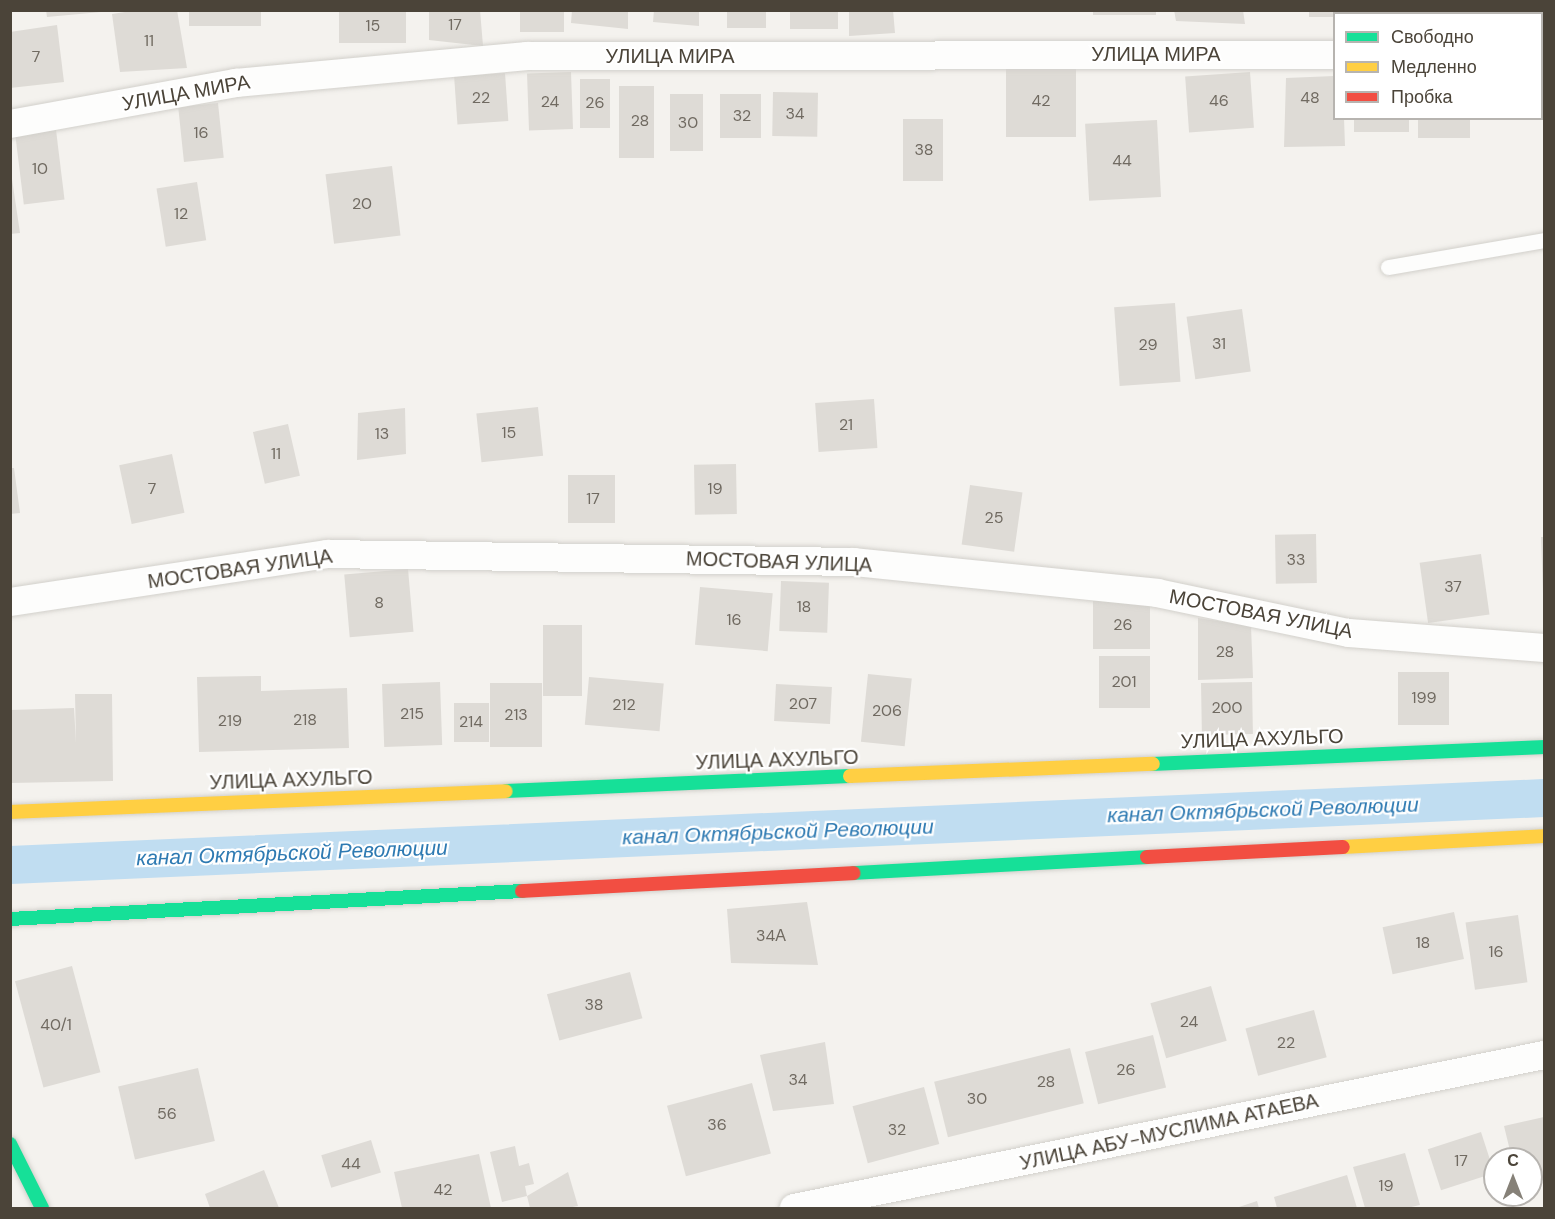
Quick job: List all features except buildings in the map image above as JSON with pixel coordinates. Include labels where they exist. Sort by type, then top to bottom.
[{"type":"main road","name":"УЛИЦА АХУЛЬГО","points":[[10,812],[1545,747]]},
{"type":"main road","points":[[10,919],[1545,836]]},
{"type":"main road","points":[[10,1144],[42,1209]]},
{"type":"main road","points":[[10,1173],[28,1209]]},
{"type":"street","name":"УЛИЦА МИРА","points":[[10,124],[236,83],[527,56],[1333,55]]},
{"type":"street","name":"МОСТОВАЯ УЛИЦА","points":[[10,602],[327,554],[854,562],[1157,593],[1349,633],[1545,648]]},
{"type":"street","name":"УЛИЦА АБУ-МУСЛИМА АТАЕВА","points":[[794,1209],[1545,1055]]},
{"type":"lane","points":[[1388,267],[1545,240]]},
{"type":"waterway","name":"канал Октябрьской Революции","points":[[10,865],[1544,798]]},
{"type":"traffic: fast","points":[[1153,764],[1544,747]]},
{"type":"traffic: fast","points":[[506,791],[850,776]]},
{"type":"traffic: fast","points":[[854,873],[1147,857]]},
{"type":"traffic: fast","points":[[10,919],[522,891]]},
{"type":"traffic: fast","points":[[10,1144],[42,1208]]},
{"type":"traffic: slow","points":[[850,776],[1153,764]]},
{"type":"traffic: slow","points":[[10,812],[506,791]]},
{"type":"traffic: slow","points":[[1343,847],[1544,836]]},
{"type":"traffic: jam","points":[[1147,857],[1343,847]]},
{"type":"traffic: jam","points":[[522,891],[854,873]]}]
